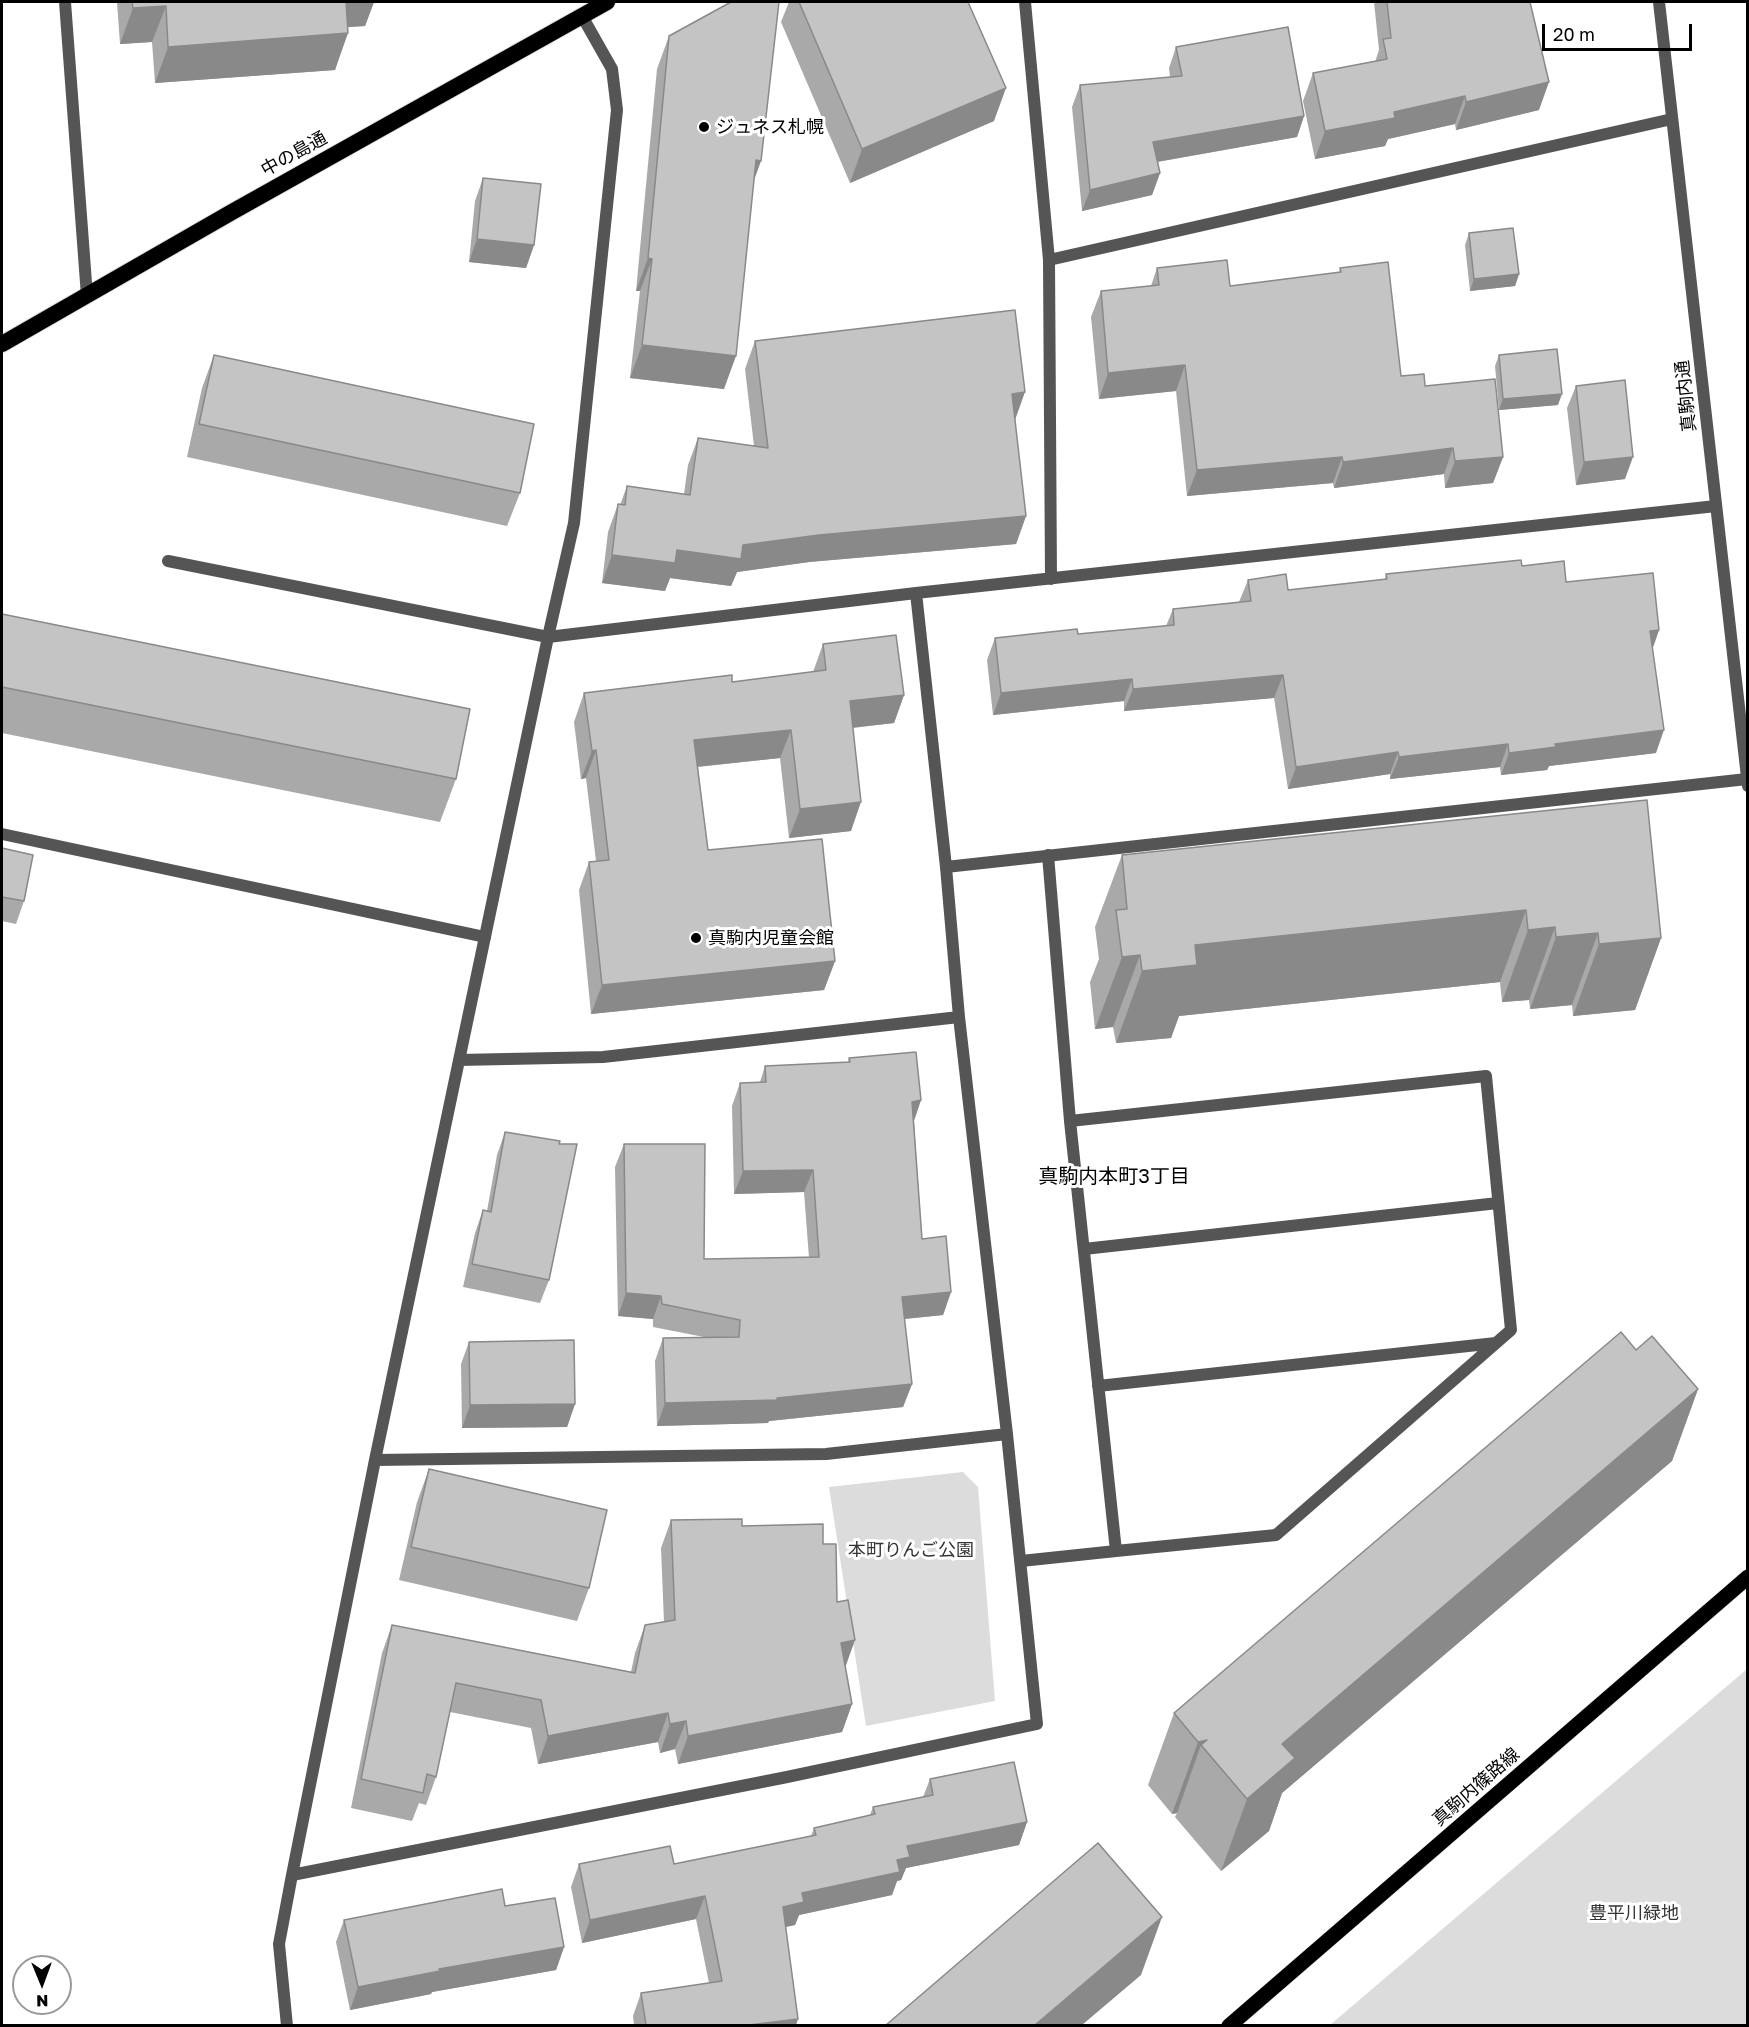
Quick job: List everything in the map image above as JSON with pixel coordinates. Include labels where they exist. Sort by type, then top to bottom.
[{"type":"highway","name":"中の島通","points":[[2,344],[231,212],[607,2]]},
{"type":"main road","name":"真駒内篠路線","points":[[1229,2025],[1748,1577]]},
{"type":"street","points":[[65,2],[87,296]]},
{"type":"street","points":[[1025,2],[1049,260],[1052,579]]},
{"type":"street","name":"真駒内通","points":[[1659,2],[1748,786]]},
{"type":"street","points":[[287,2025],[279,1944],[292,1875],[375,1460],[574,523],[617,110],[612,69],[582,16]]},
{"type":"street","points":[[1049,260],[1672,119]]},
{"type":"street","points":[[168,561],[548,637],[916,593],[1716,506]]},
{"type":"street","points":[[292,1875],[787,1777],[1037,1724],[1007,1434],[959,1017],[946,867],[916,593]]},
{"type":"street","points":[[946,867],[1747,778]]},
{"type":"street","points":[[2,834],[485,938]]},
{"type":"street","points":[[1048,855],[1070,1121],[1116,1551]]},
{"type":"street","points":[[459,1060],[603,1057],[959,1017]]},
{"type":"street","points":[[1020,1561],[1276,1535],[1511,1330],[1486,1076],[1070,1121]]},
{"type":"street","points":[[1084,1249],[1498,1203]]},
{"type":"street","points":[[1098,1386],[1496,1343]]},
{"type":"street","points":[[375,1460],[826,1454],[1007,1434]]},
{"type":"green space","name":"本町りんご公園","points":[[963,1472],[978,1487],[995,1701],[866,1726],[829,1487]]},
{"type":"green space","name":"豊平川緑地","points":[[1747,1669],[1747,2025],[1330,2025]]},
{"type":"building","points":[[132,2],[346,2],[348,33],[168,47],[166,6],[133,8]]},
{"type":"building","points":[[731,2],[779,2],[761,161],[756,160],[736,356],[642,345],[652,259],[648,258],[669,36]]},
{"type":"building","points":[[799,2],[968,2],[1006,88],[862,149]]},
{"type":"building","points":[[1387,2],[1530,2],[1549,82],[1466,102],[1465,96],[1394,112],[1395,118],[1325,131],[1313,73],[1387,59],[1383,39],[1391,38]]},
{"type":"building","points":[[1288,27],[1304,116],[1153,142],[1160,173],[1090,190],[1080,85],[1182,76],[1176,47]]},
{"type":"building","points":[[483,178],[541,184],[534,245],[477,239]]},
{"type":"building","points":[[1513,228],[1519,274],[1474,279],[1469,233]]},
{"type":"building","points":[[1227,260],[1230,286],[1341,272],[1340,268],[1388,262],[1401,376],[1424,374],[1425,386],[1495,379],[1503,457],[1455,461],[1453,448],[1343,462],[1342,457],[1197,470],[1185,365],[1108,373],[1101,291],[1159,285],[1157,268]]},
{"type":"building","points":[[1015,310],[1025,392],[1012,394],[1026,516],[819,535],[743,545],[741,559],[677,550],[675,563],[612,555],[618,504],[625,505],[627,486],[690,495],[698,438],[768,448],[755,341]]},
{"type":"building","points":[[1557,349],[1562,394],[1503,399],[1499,355]]},
{"type":"building","points":[[214,355],[534,424],[520,493],[199,424]]},
{"type":"building","points":[[1625,380],[1633,457],[1584,462],[1576,386]]},
{"type":"building","points":[[1521,560],[1522,566],[1564,561],[1566,582],[1653,573],[1659,630],[1650,631],[1664,730],[1555,744],[1556,747],[1509,753],[1508,744],[1399,757],[1398,752],[1296,767],[1283,675],[1133,689],[1132,679],[1001,693],[995,638],[1077,629],[1078,634],[1174,625],[1173,609],[1251,601],[1248,580],[1286,574],[1288,590],[1387,579],[1386,574]]},
{"type":"building","points":[[2,614],[470,709],[456,779],[2,687]]},
{"type":"building","points":[[896,635],[904,695],[850,701],[861,802],[800,809],[791,730],[694,740],[708,850],[822,839],[835,961],[602,985],[589,862],[609,860],[596,750],[592,751],[584,693],[732,675],[732,682],[826,670],[823,644]]},
{"type":"building","points":[[1647,800],[1661,938],[1599,944],[1598,933],[1556,937],[1555,927],[1528,930],[1526,910],[1195,945],[1197,965],[1142,971],[1140,955],[1122,957],[1116,910],[1127,909],[1122,855]]},
{"type":"building","points":[[2,848],[33,855],[24,901],[2,897]]},
{"type":"building","points":[[916,1052],[921,1100],[912,1102],[922,1239],[946,1236],[951,1292],[902,1297],[912,1384],[777,1398],[777,1400],[665,1403],[663,1338],[739,1337],[740,1320],[662,1304],[661,1296],[626,1293],[624,1144],[705,1144],[704,1259],[819,1257],[813,1170],[743,1171],[740,1083],[766,1082],[765,1066],[850,1062],[849,1058]]},
{"type":"building","points":[[505,1132],[560,1141],[559,1144],[577,1144],[549,1280],[472,1264],[483,1210],[491,1212]]},
{"type":"building","points":[[1621,1332],[1636,1350],[1652,1336],[1698,1389],[1282,1744],[1295,1758],[1247,1799],[1201,1745],[1207,1740],[1198,1742],[1174,1713]]},
{"type":"building","points":[[574,1340],[575,1404],[470,1405],[469,1342]]},
{"type":"building","points":[[429,1469],[607,1510],[589,1588],[411,1547]]},
{"type":"building","points":[[742,1519],[742,1526],[823,1524],[823,1544],[836,1544],[837,1602],[848,1600],[855,1640],[841,1643],[852,1704],[688,1736],[686,1721],[670,1724],[668,1713],[548,1736],[541,1700],[456,1683],[436,1777],[427,1774],[423,1793],[361,1779],[392,1625],[635,1673],[645,1625],[675,1620],[671,1520]]},
{"type":"building","points":[[1014,1762],[1027,1822],[907,1846],[910,1857],[897,1860],[900,1872],[802,1893],[804,1902],[783,1907],[798,2019],[749,2025],[646,2025],[641,1993],[722,1981],[705,1896],[590,1920],[579,1864],[670,1846],[674,1864],[816,1835],[814,1828],[875,1814],[873,1807],[933,1795],[930,1779]]},
{"type":"building","points":[[1098,1843],[1162,1917],[1035,2025],[886,2025]]},
{"type":"building","points":[[502,1889],[505,1906],[555,1898],[564,1947],[439,1969],[440,1971],[358,1987],[344,1920]]},
{"type":"place","name":"ジュネス札幌","points":[[704,127]]},
{"type":"place","name":"真駒内児童会館","points":[[696,938]]},
{"type":"district","name":"真駒内本町3丁目","points":[[1114,1177]]}]
